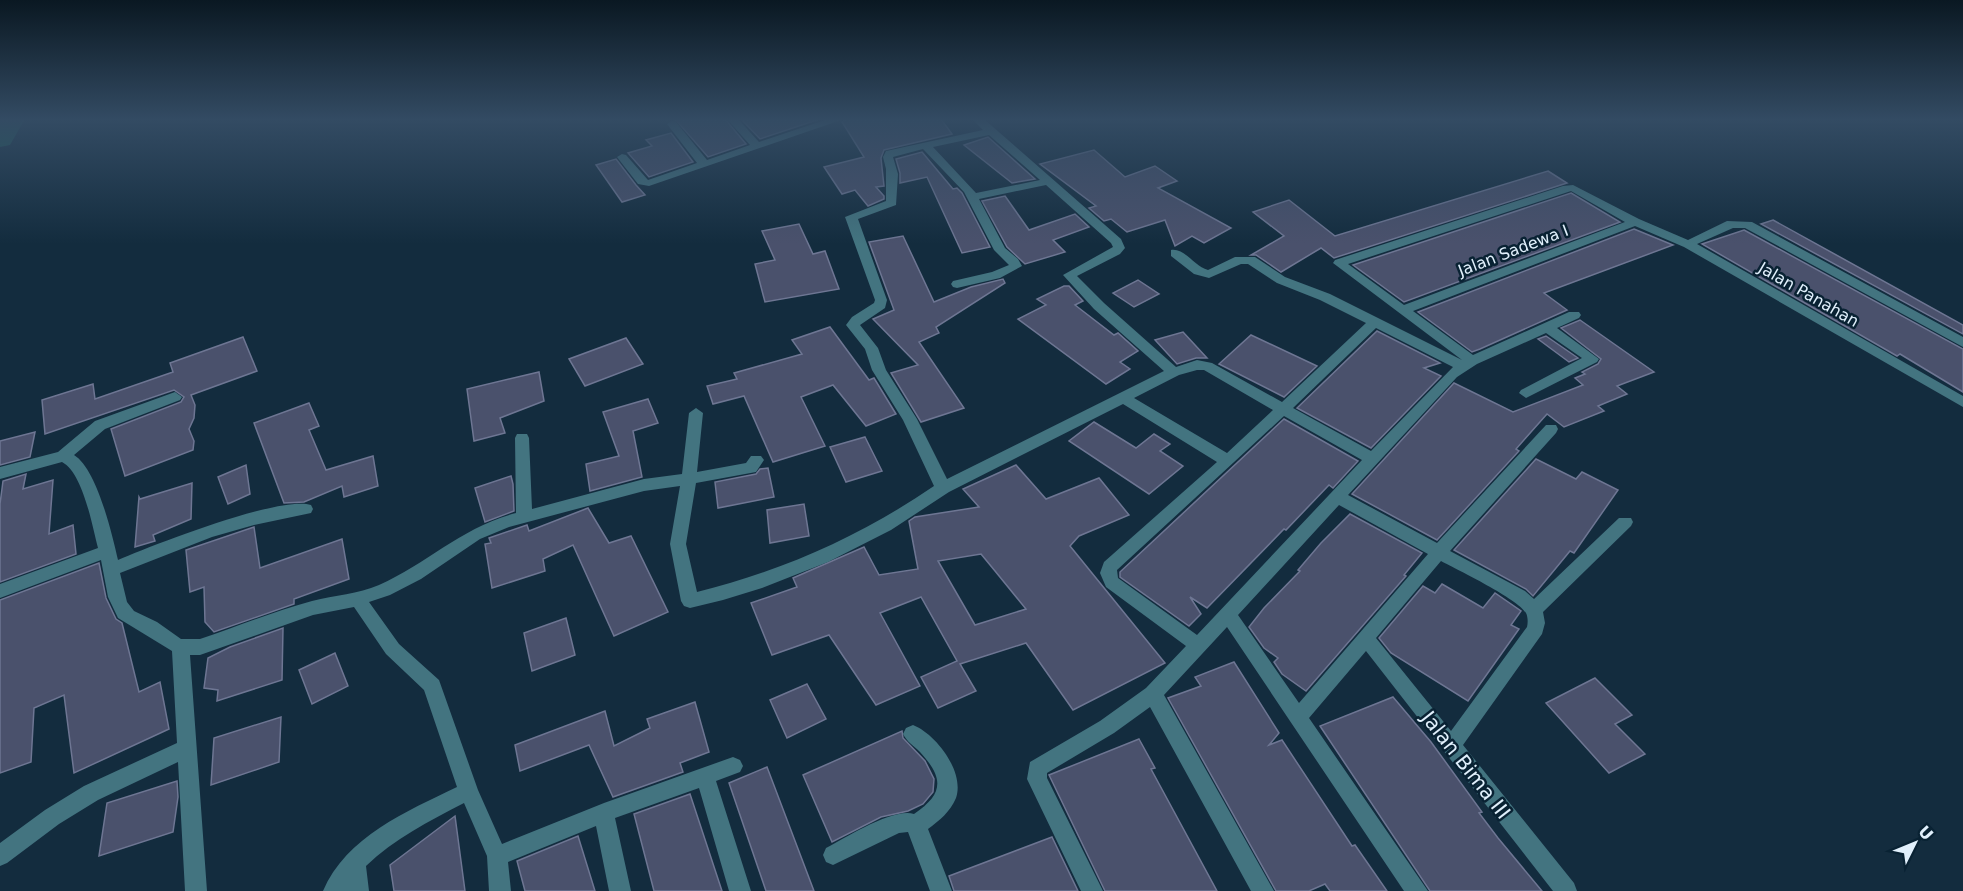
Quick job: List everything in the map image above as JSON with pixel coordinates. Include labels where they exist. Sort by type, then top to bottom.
[{"type":"street","points":[[625,161],[645,183],[715,161]]},
{"type":"street","points":[[701,161],[704,164]]},
{"type":"street","points":[[890,161],[894,171],[889,190],[892,203],[851,217],[881,300],[880,305],[857,320],[854,325],[872,348],[879,370],[910,419],[943,488]]},
{"type":"street","points":[[939,161],[972,197],[1000,250],[1016,266],[996,275],[957,285]]},
{"type":"street","points":[[1022,161],[1119,246],[1116,251],[1070,274],[1070,278],[1174,372]]},
{"type":"street","points":[[972,197],[1046,182]]},
{"type":"street","name":"Jalan Panahan","points":[[1403,310],[1339,263],[1567,188],[1579,191],[1635,222],[1688,244],[1963,402]]},
{"type":"street","name":"Jalan Sadewa I","points":[[1403,310],[1635,222]]},
{"type":"street","points":[[1688,244],[1731,224],[1748,225],[1963,343]]},
{"type":"street","points":[[1175,253],[1198,271],[1209,274],[1245,258],[1251,260],[1281,280],[1325,297],[1467,364]]},
{"type":"street","points":[[1403,310],[1467,364]]},
{"type":"street","points":[[1092,891],[1037,779],[1036,772],[1040,766],[1107,727],[1153,694],[1452,374],[1467,364],[1574,315]]},
{"type":"street","points":[[1198,645],[1112,582],[1108,573],[1110,567],[1228,461],[1375,322]]},
{"type":"street","points":[[1526,393],[1592,359],[1546,327]]},
{"type":"street","points":[[696,413],[689,479],[678,544],[690,601],[734,591],[781,574],[864,536],[921,504],[943,488],[1174,372],[1197,365],[1207,366],[1372,459]]},
{"type":"street","points":[[0,474],[63,456],[100,425],[175,397]]},
{"type":"street","points":[[1124,398],[1228,461]]},
{"type":"street","points":[[1298,718],[1438,553],[1551,429]]},
{"type":"street","points":[[522,438],[524,517]]},
{"type":"street","points":[[63,456],[75,463],[83,476],[107,551],[119,602],[132,620],[147,624],[181,648],[200,647],[312,608],[358,599],[403,582],[474,535],[524,517],[644,484],[751,468],[756,460]]},
{"type":"street","points":[[1336,496],[1519,596],[1534,609],[1537,617],[1536,629],[1451,746]]},
{"type":"street","points":[[111,570],[206,531],[249,519],[305,509]]},
{"type":"street","points":[[1534,609],[1625,522]]},
{"type":"street","points":[[0,591],[107,551]]},
{"type":"street","points":[[358,599],[379,634],[408,666],[421,674],[432,686],[468,791],[497,856],[500,891]]},
{"type":"street","points":[[1228,615],[1416,891]]},
{"type":"street","name":"Jalan Bima III","points":[[1366,638],[1566,891]]},
{"type":"street","points":[[181,648],[196,891]]},
{"type":"street","points":[[1153,694],[1263,891]]},
{"type":"street","points":[[913,734],[925,742],[941,763],[948,787],[942,805],[916,825]]},
{"type":"street","points":[[0,856],[52,817],[91,793],[188,748]]},
{"type":"street","points":[[497,856],[604,813],[733,766]]},
{"type":"street","points":[[705,776],[740,891]]},
{"type":"street","points":[[334,891],[355,861],[402,826],[468,791]]},
{"type":"street","points":[[604,813],[620,891]]},
{"type":"street","points":[[833,855],[896,824],[907,821],[916,825],[941,891]]},
{"type":"street","points":[[355,861],[358,891]]},
{"type":"building","points":[[617,161],[645,195],[622,202],[596,165]]},
{"type":"building","points":[[635,161],[693,162],[649,177]]},
{"type":"building","points":[[850,161],[881,161],[884,186],[876,187],[884,199],[868,206],[855,190],[842,194],[824,167]]},
{"type":"building","points":[[896,161],[929,161],[953,189],[957,188],[962,193],[990,247],[962,253],[927,177],[900,183]]},
{"type":"building","points":[[984,161],[1014,161],[1035,179],[1012,183]]},
{"type":"building","points":[[1053,161],[1106,161],[1125,177],[1155,166],[1177,181],[1158,188],[1231,228],[1204,243],[1192,236],[1175,246],[1165,220],[1127,232],[1111,219],[1104,221],[1089,208],[1096,206],[1040,164]]},
{"type":"building","points":[[1548,171],[1567,183],[1334,258],[1321,248],[1281,272],[1256,255],[1251,255],[1284,236],[1253,212],[1289,200],[1335,236]]},
{"type":"building","points":[[1571,193],[1620,222],[1404,302],[1353,265]]},
{"type":"building","points":[[1005,196],[1029,230],[1075,214],[1089,227],[1053,240],[1065,252],[1025,264],[1007,247],[982,201]]},
{"type":"building","points":[[1773,220],[1963,325],[1963,334],[1761,224]]},
{"type":"building","points":[[799,224],[813,254],[825,251],[839,289],[765,302],[755,264],[775,260],[762,231]]},
{"type":"building","points":[[1634,229],[1673,245],[1544,293],[1567,310],[1480,349],[1472,352],[1418,312]]},
{"type":"building","points":[[1744,230],[1963,349],[1963,392],[1900,354],[1897,356],[1702,244]]},
{"type":"building","points":[[903,236],[934,302],[971,287],[1003,279],[1005,283],[936,327],[939,333],[919,342],[964,408],[921,422],[891,373],[918,365],[873,319],[894,310],[869,242]]},
{"type":"building","points":[[1138,280],[1159,294],[1134,307],[1113,293]]},
{"type":"building","points":[[1064,286],[1069,286],[1083,301],[1075,305],[1114,335],[1118,333],[1138,351],[1120,362],[1130,369],[1106,384],[1018,319],[1046,305],[1037,299]]},
{"type":"building","points":[[1580,320],[1654,372],[1617,386],[1627,394],[1598,406],[1604,411],[1564,427],[1547,414],[1516,449],[1519,451],[1437,540],[1352,494],[1454,383],[1513,412],[1583,385],[1575,378],[1585,374],[1582,372],[1598,364],[1601,359],[1561,328]]},
{"type":"building","points":[[830,327],[869,380],[874,378],[896,414],[866,426],[833,385],[801,397],[825,446],[773,462],[744,396],[713,404],[707,386],[737,379],[734,373],[802,354],[792,340]]},
{"type":"building","points":[[1377,331],[1440,363],[1424,368],[1441,376],[1371,448],[1297,408]]},
{"type":"building","points":[[1183,332],[1207,358],[1196,358],[1177,364],[1155,340]]},
{"type":"building","points":[[1251,335],[1317,366],[1284,397],[1219,364]]},
{"type":"building","points":[[1546,336],[1578,358],[1569,362],[1538,339]]},
{"type":"building","points":[[243,337],[257,371],[191,395],[195,405],[194,418],[189,429],[194,441],[193,450],[125,476],[111,429],[181,402],[184,397],[174,390],[45,434],[42,400],[93,384],[95,399],[173,372],[170,363]]},
{"type":"building","points":[[626,338],[643,364],[585,386],[569,359]]},
{"type":"building","points":[[539,372],[544,401],[500,418],[505,433],[474,441],[467,389]]},
{"type":"building","points":[[648,399],[658,423],[633,431],[642,477],[590,491],[586,464],[619,456],[603,412]]},
{"type":"building","points":[[309,403],[319,426],[309,430],[326,470],[373,456],[378,486],[344,497],[342,486],[304,502],[284,503],[254,423]]},
{"type":"building","points":[[1284,419],[1358,461],[1333,488],[1329,485],[1207,608],[1190,597],[1201,614],[1189,626],[1120,577],[1120,572]]},
{"type":"building","points":[[1094,422],[1136,448],[1154,434],[1170,444],[1160,451],[1183,466],[1149,494],[1069,441]]},
{"type":"building","points":[[35,432],[30,457],[0,465],[0,441]]},
{"type":"building","points":[[865,437],[882,471],[846,482],[830,447]]},
{"type":"building","points":[[1536,459],[1576,479],[1582,472],[1618,490],[1574,553],[1570,551],[1533,596],[1526,589],[1454,550]]},
{"type":"building","points":[[246,465],[250,494],[228,504],[218,477]]},
{"type":"building","points":[[1016,465],[1046,499],[1099,478],[1129,515],[1079,536],[1070,546],[1165,663],[1073,710],[1026,643],[960,664],[976,691],[938,708],[921,677],[957,661],[921,597],[880,613],[920,686],[876,705],[829,635],[772,655],[751,603],[797,587],[793,578],[864,547],[879,575],[918,569],[909,521],[915,517],[979,507],[963,489]],"holes":[[[981,554],[1026,609],[975,625],[938,561]]]},
{"type":"building","points":[[768,468],[774,497],[718,508],[715,482],[756,474],[760,469]]},
{"type":"building","points":[[26,474],[23,489],[53,480],[49,534],[73,525],[76,554],[0,582],[0,504],[3,481]]},
{"type":"building","points":[[511,476],[514,511],[485,522],[475,488]]},
{"type":"building","points":[[192,483],[191,519],[153,535],[155,541],[135,547],[139,497],[140,499]]},
{"type":"building","points":[[804,504],[809,536],[770,543],[767,510]]},
{"type":"building","points":[[588,508],[609,543],[631,536],[668,612],[614,636],[573,545],[543,559],[545,571],[492,588],[485,544],[491,543],[489,538],[527,525],[529,531]]},
{"type":"building","points":[[1350,514],[1422,553],[1404,575],[1406,576],[1306,691],[1282,674],[1274,662],[1278,658],[1264,648],[1249,627],[1300,571],[1298,570],[1321,543]]},
{"type":"building","points":[[254,527],[260,568],[342,539],[349,579],[294,599],[294,604],[214,632],[205,622],[204,587],[190,592],[186,550]]},
{"type":"building","points":[[99,563],[106,598],[116,619],[122,623],[139,692],[160,682],[169,729],[74,773],[64,695],[34,708],[31,762],[0,773],[0,600]]},
{"type":"building","points":[[1442,584],[1483,608],[1495,593],[1521,611],[1511,625],[1519,629],[1468,701],[1391,653],[1379,638],[1423,586],[1435,593]]},
{"type":"building","points":[[566,618],[575,655],[532,671],[524,633]]},
{"type":"building","points":[[283,628],[282,680],[217,701],[218,690],[204,688],[208,658],[230,647]]},
{"type":"building","points":[[335,653],[348,686],[312,704],[299,670]]},
{"type":"building","points":[[1234,662],[1279,733],[1269,745],[1282,740],[1352,846],[1355,845],[1387,891],[1330,891],[1325,884],[1309,891],[1276,891],[1168,698],[1201,686],[1195,677]]},
{"type":"building","points":[[1595,678],[1632,715],[1615,724],[1645,754],[1609,773],[1546,703]]},
{"type":"building","points":[[807,684],[826,719],[787,738],[770,700]]},
{"type":"building","points":[[1393,697],[1431,742],[1482,812],[1479,813],[1542,891],[1430,891],[1320,726]]},
{"type":"building","points":[[695,702],[709,752],[680,763],[683,772],[613,797],[589,745],[520,771],[515,745],[605,711],[614,746],[650,728],[647,719]]},
{"type":"building","points":[[281,717],[279,762],[211,785],[214,738]]},
{"type":"building","points":[[902,731],[903,738],[925,761],[934,779],[933,792],[923,804],[908,811],[881,817],[832,842],[803,775]]},
{"type":"building","points":[[1139,739],[1155,768],[1151,769],[1217,891],[1105,891],[1049,775]]},
{"type":"building","points":[[767,767],[814,891],[766,891],[729,783]]},
{"type":"building","points":[[177,781],[178,797],[173,832],[99,856],[107,803]]},
{"type":"building","points":[[690,794],[722,891],[654,891],[634,814]]},
{"type":"building","points":[[455,816],[465,891],[394,891],[390,865]]},
{"type":"building","points":[[578,836],[595,891],[525,891],[517,861]]},
{"type":"building","points":[[1052,837],[1078,891],[954,891],[949,876]]}]
